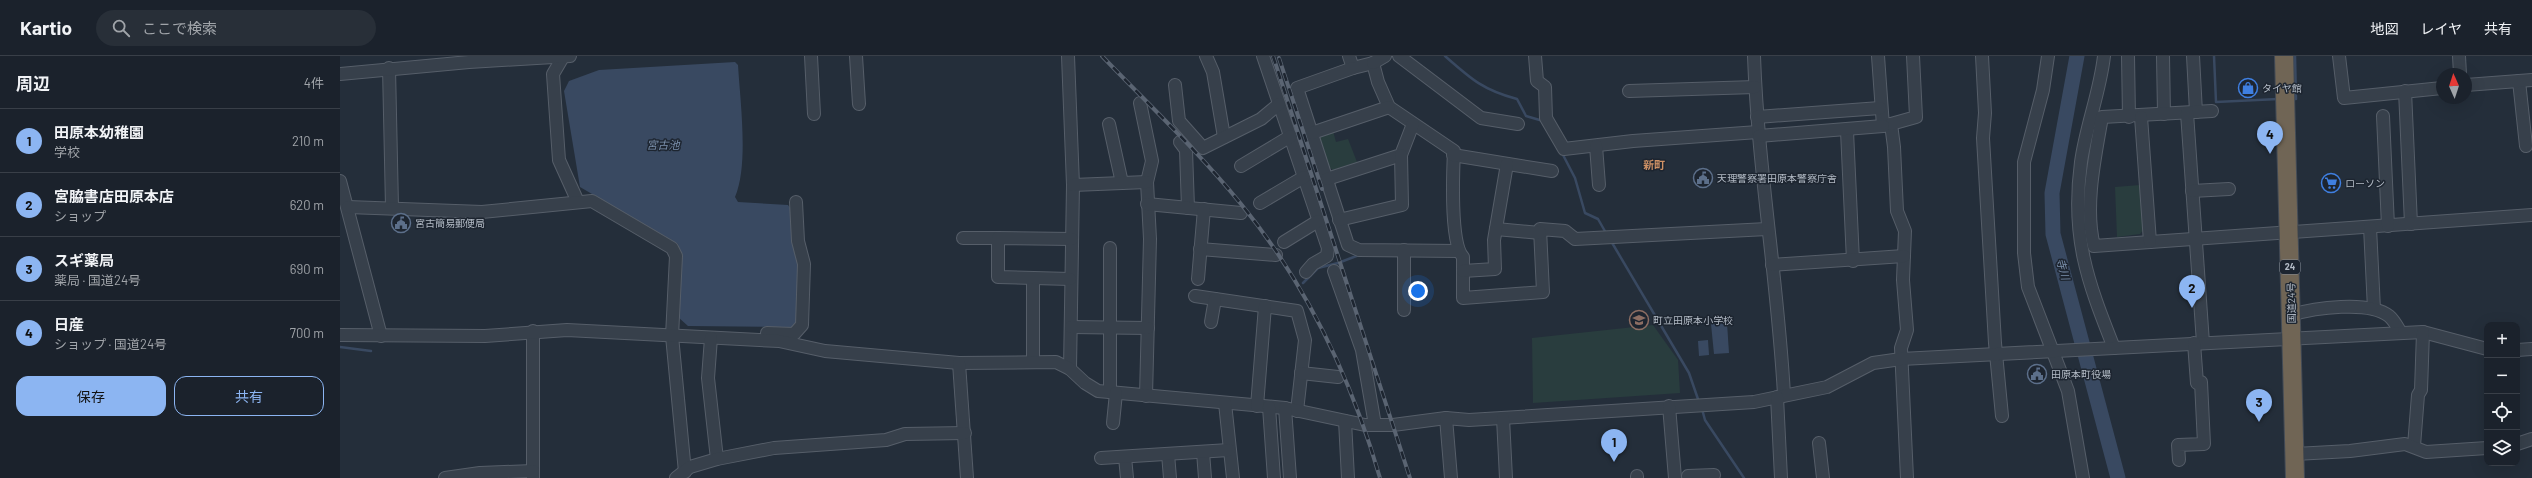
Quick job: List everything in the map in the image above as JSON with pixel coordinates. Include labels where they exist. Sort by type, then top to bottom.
[{"type":"highway","name":"国道24号","points":[[2284,56],[2295,478]]},
{"type":"street","points":[[340,74],[394,64],[562,56],[553,74],[559,160],[578,202]]},
{"type":"street","points":[[811,56],[814,114]]},
{"type":"street","points":[[856,56],[859,104]]},
{"type":"street","points":[[1068,56],[1073,186],[1070,279],[1070,369]]},
{"type":"street","points":[[1206,56],[1213,72],[1224,137]]},
{"type":"street","points":[[1263,56],[1328,248],[1327,256],[1312,264],[1306,272]]},
{"type":"street","points":[[1349,56],[1353,68]]},
{"type":"street","points":[[1385,56],[1373,63],[1353,68],[1297,88],[1348,245],[1359,250],[1404,254],[1458,251]]},
{"type":"street","points":[[1399,56],[1481,118],[1518,124]]},
{"type":"street","points":[[1535,56],[1537,81],[1544,86],[1546,118],[1564,149],[1633,141],[1847,131],[1887,125],[1916,117],[1913,56]]},
{"type":"street","points":[[1754,56],[1758,134],[1767,229],[1778,313],[1782,478]]},
{"type":"street","points":[[1878,56],[1880,108],[1894,147],[1897,211],[1905,231],[1903,280],[1907,330],[1900,348],[1908,478]]},
{"type":"street","points":[[1982,56],[1985,113],[1983,138],[2002,416]]},
{"type":"street","points":[[2048,56],[2043,90],[2024,162],[2023,200],[2028,287],[2054,350],[2068,391],[2083,478]]},
{"type":"street","points":[[2104,56],[2081,162],[2078,202],[2080,246],[2086,275],[2113,348]]},
{"type":"street","points":[[2128,56],[2129,117]]},
{"type":"street","points":[[2163,56],[2164,114]]},
{"type":"street","points":[[2179,460],[2178,445],[2204,444],[2201,382],[2197,383],[2198,343],[2196,239],[2192,191],[2191,112],[2193,56]]},
{"type":"street","points":[[2340,56],[2344,98],[2436,88]]},
{"type":"street","points":[[2459,56],[2460,68]]},
{"type":"street","points":[[1373,63],[1378,82],[1390,107],[1413,124],[1454,150],[1454,210],[1458,251],[1463,257],[1463,298],[1543,292],[1540,233]]},
{"type":"street","points":[[392,207],[394,64]]},
{"type":"street","points":[[2472,85],[2532,80]]},
{"type":"street","points":[[2519,81],[2526,146]]},
{"type":"street","points":[[1175,85],[1179,121],[1203,148],[1261,119],[1279,104]]},
{"type":"street","points":[[1629,91],[1755,87]]},
{"type":"street","points":[[2405,91],[2411,224]]},
{"type":"street","points":[[1140,103],[1152,161],[1147,182],[1150,239],[1146,396]]},
{"type":"street","points":[[1312,133],[1390,107]]},
{"type":"street","points":[[1757,117],[1880,108]]},
{"type":"street","points":[[2212,111],[2129,117],[2102,117],[2092,178],[2091,235],[2094,246],[2532,215]]},
{"type":"street","points":[[2141,116],[2150,242]]},
{"type":"street","points":[[2383,116],[2388,226]]},
{"type":"street","points":[[1109,124],[1122,183]]},
{"type":"street","points":[[1340,220],[1402,205],[1401,155],[1413,124]]},
{"type":"street","points":[[1847,131],[1853,261]]},
{"type":"street","points":[[1241,166],[1291,136]]},
{"type":"street","points":[[1180,142],[1186,150],[1188,208]]},
{"type":"street","points":[[1596,146],[1599,185]]},
{"type":"street","points":[[1326,178],[1401,155]]},
{"type":"street","points":[[1454,155],[1552,171]]},
{"type":"street","points":[[1463,271],[1496,269],[1496,229],[1507,164]]},
{"type":"street","points":[[1260,203],[1304,177]]},
{"type":"street","points":[[340,180],[381,336]]},
{"type":"street","points":[[1073,186],[1147,182]]},
{"type":"street","points":[[2192,191],[2229,189]]},
{"type":"street","points":[[348,208],[392,207],[482,212],[592,201],[672,248],[676,256],[672,331],[680,475]]},
{"type":"street","points":[[340,336],[485,336],[533,331],[567,330],[689,330],[794,334],[802,325],[804,264],[798,241],[796,202]]},
{"type":"street","points":[[1147,204],[1241,213]]},
{"type":"street","points":[[1198,279],[1204,209]]},
{"type":"street","points":[[1284,242],[1318,221]]},
{"type":"street","points":[[2370,227],[2374,308]]},
{"type":"street","points":[[1496,229],[1540,233],[1540,230],[1565,231],[1575,239],[1767,229]]},
{"type":"street","points":[[963,238],[1072,239]]},
{"type":"street","points":[[998,238],[998,277],[1070,279]]},
{"type":"street","points":[[1110,248],[1110,328],[1113,423]]},
{"type":"street","points":[[1200,249],[1276,255]]},
{"type":"street","points":[[1404,254],[1404,310]]},
{"type":"street","points":[[1772,265],[1853,261],[1904,256]]},
{"type":"street","points":[[1334,271],[1362,350],[1375,425]]},
{"type":"street","points":[[1032,278],[1033,362]]},
{"type":"street","points":[[1195,296],[1296,311],[1305,340],[1297,411]]},
{"type":"street","points":[[1211,322],[1215,299]]},
{"type":"street","points":[[1265,306],[1263,407],[1274,478]]},
{"type":"street","points":[[2291,315],[2328,307],[2374,308],[2388,316],[2401,333]]},
{"type":"street","points":[[1071,327],[1148,328]]},
{"type":"street","points":[[445,478],[480,473],[533,475],[533,331]]},
{"type":"street","points":[[672,331],[711,338],[779,341],[825,351],[959,363],[1056,362],[1070,369],[1098,391],[1285,408],[1345,421],[1375,425],[1446,418],[1469,420],[1669,406],[1754,402],[1827,386],[1873,363],[1901,359],[2423,332],[2484,348]]},
{"type":"street","points":[[2414,446],[2418,395],[2420,390],[2423,332]]},
{"type":"street","points":[[711,338],[708,378],[717,459]]},
{"type":"street","points":[[2520,350],[2532,349]]},
{"type":"street","points":[[959,363],[967,478]]},
{"type":"street","points":[[1302,373],[1338,377]]},
{"type":"street","points":[[1225,403],[1233,478]]},
{"type":"street","points":[[1669,406],[1682,478],[1714,475]]},
{"type":"street","points":[[1285,408],[1290,478]]},
{"type":"street","points":[[1446,418],[1451,478]]},
{"type":"street","points":[[1503,418],[1506,478]]},
{"type":"street","points":[[1345,421],[1348,478]]},
{"type":"street","points":[[680,475],[690,468],[717,459],[774,448],[886,440],[905,434],[965,433]]},
{"type":"street","points":[[2520,443],[2532,439]]},
{"type":"street","points":[[1819,443],[1823,478]]},
{"type":"street","points":[[2295,454],[2350,451],[2405,444],[2414,446],[2426,452],[2484,448]]},
{"type":"street","points":[[1101,458],[1229,450]]},
{"type":"street","points":[[1203,452],[1205,478]]},
{"type":"street","points":[[1168,454],[1170,478]]},
{"type":"street","points":[[1125,457],[1127,478]]},
{"type":"green space","points":[[1333,131],[1336,142],[1348,139],[1357,162],[1333,170],[1327,166],[1319,139],[1322,134]]},
{"type":"green space","points":[[2140,185],[2143,230],[2140,234],[2117,237],[2115,187]]},
{"type":"green space","points":[[1653,325],[1678,360],[1680,393],[1533,403],[1532,338]]},
{"type":"water","name":"宮古池","points":[[735,62],[738,65],[743,150],[742,168],[735,197],[738,202],[788,205],[791,209],[797,257],[798,323],[791,327],[688,326],[678,317],[681,254],[678,244],[580,187],[564,91],[569,81],[599,70]]},
{"type":"water","points":[[1727,323],[1729,353],[1714,354],[1711,324]]},
{"type":"water","points":[[1708,340],[1709,355],[1699,356],[1698,341]]},
{"type":"waterway","points":[[1445,56],[1462,71],[1486,88],[1517,99],[1526,116],[1543,121]]},
{"type":"waterway","name":"寺川","points":[[2077,56],[2052,193],[2053,234],[2118,478]]},
{"type":"waterway","points":[[2214,56],[2216,102],[2278,99]]},
{"type":"waterway","points":[[2294,99],[2296,99],[2295,56]]},
{"type":"waterway","points":[[1562,153],[1575,178],[1585,213],[1598,219],[1606,233]]},
{"type":"waterway","points":[[1611,241],[1689,373],[1699,402]]},
{"type":"waterway","points":[[1303,283],[1318,268],[1338,263],[1359,255]]},
{"type":"waterway","points":[[340,347],[371,351]]},
{"type":"waterway","points":[[1702,409],[1705,420],[1744,478]]},
{"type":"railway","points":[[1102,56],[1191,147],[1241,204],[1265,235],[1306,300],[1341,369],[1355,404],[1380,478]]},
{"type":"railway","points":[[1273,56],[1410,478]]},
{"type":"railway","points":[[1279,58],[1322,189]]},
{"type":"place","name":"タイヤ館","points":[[2248,88]]},
{"type":"place","name":"日産","points":[[2270,154]]},
{"type":"place","name":"天理警察署田原本警察庁舎","points":[[1703,178]]},
{"type":"place","name":"ローソン","points":[[2331,183]]},
{"type":"place","name":"宮古簡易郵便局","points":[[401,223]]},
{"type":"place","name":"宮脇書店田原本店","points":[[2192,308]]},
{"type":"place","name":"町立田原本小学校","points":[[1639,320]]},
{"type":"place","name":"田原本町役場","points":[[2037,374]]},
{"type":"place","name":"スギ薬局","points":[[2259,422]]},
{"type":"place","name":"田原本幼稚園","points":[[1614,462]]},
{"type":"district","name":"新町","points":[[1654,165]]}]
